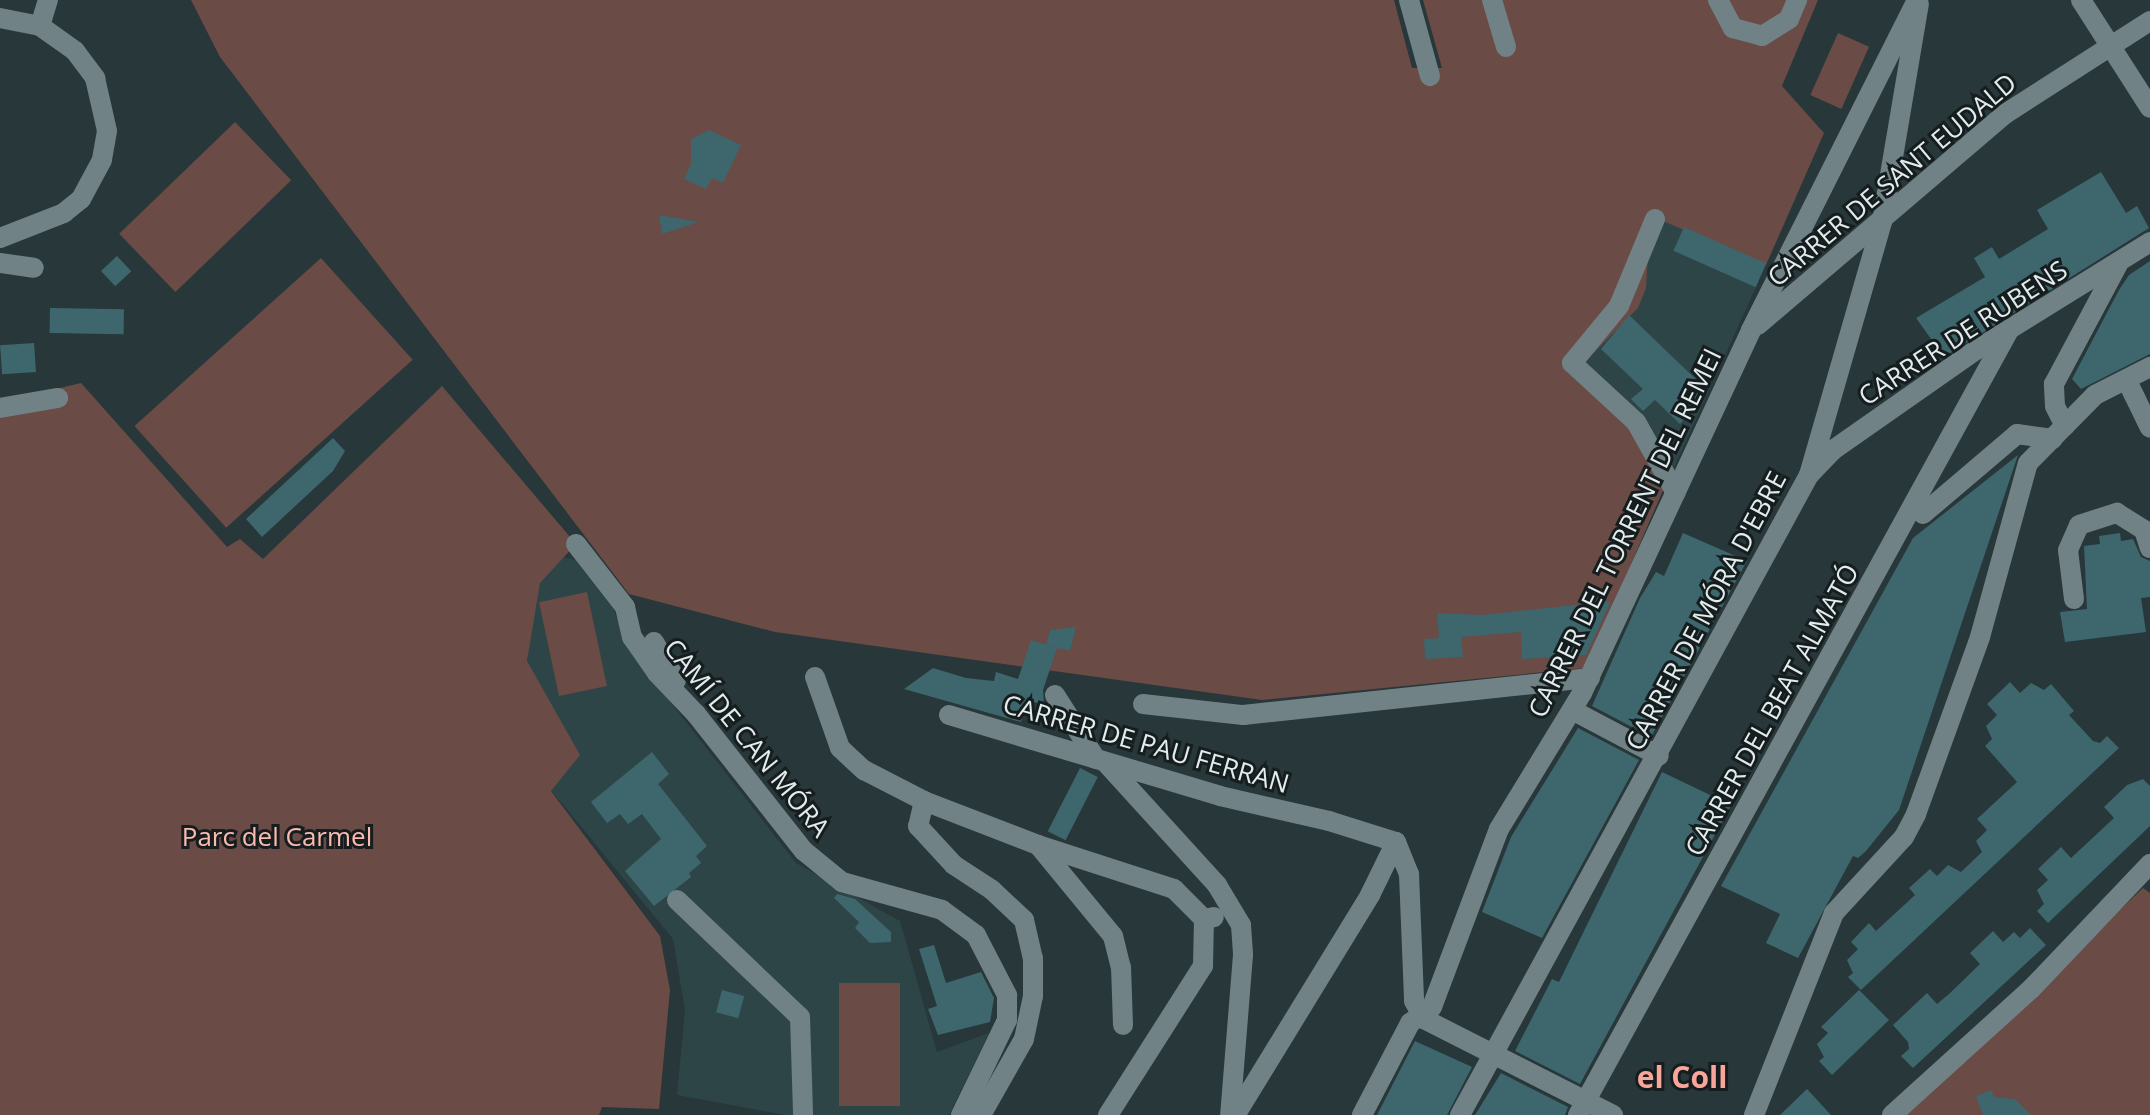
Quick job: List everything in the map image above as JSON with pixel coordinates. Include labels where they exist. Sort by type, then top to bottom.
[{"type":"street","points":[[40,26],[48,0]]},
{"type":"street","points":[[1409,0],[1430,76]]},
{"type":"street","points":[[1492,0],[1506,47]]},
{"type":"street","points":[[1718,0],[1733,28],[1762,36],[1789,19],[1797,0]]},
{"type":"street","name":"CARRER DE MÓRA D'EBRE","points":[[1460,1115],[1659,756],[1809,475],[1882,222],[1918,0]]},
{"type":"street","name":"CARRER DEL TORRENT DEL REMEI","points":[[1362,1115],[1410,1023],[1432,1007],[1499,829],[1590,678],[1751,330],[1918,0]]},
{"type":"street","points":[[2081,0],[2150,108]]},
{"type":"street","points":[[0,18],[40,26],[75,51],[95,78],[106,116],[106,145],[81,199],[64,213],[0,238]]},
{"type":"street","name":"CARRER DE SANT EUDALD","points":[[1751,330],[1882,222],[2005,114],[2150,21]]},
{"type":"street","points":[[1655,219],[1619,306],[1572,363],[1636,422],[1676,493]]},
{"type":"street","name":"CARRER DE RUBENS","points":[[1809,475],[1833,450],[2009,330],[2150,242]]},
{"type":"street","points":[[0,263],[34,268]]},
{"type":"street","points":[[2059,433],[2054,384],[2118,264]]},
{"type":"street","name":"CARRER DEL BEAT ALMATÓ","points":[[1582,1108],[2009,330]]},
{"type":"street","points":[[1754,1115],[1834,913],[1904,837],[1916,814],[1980,637],[2024,471],[2095,395],[2150,367]]},
{"type":"street","points":[[2131,389],[2150,428]]},
{"type":"street","points":[[0,408],[58,398]]},
{"type":"street","points":[[1923,514],[2017,434],[2059,433]]},
{"type":"street","points":[[2074,599],[2068,550],[2079,525],[2117,513],[2144,530],[2150,548]]},
{"type":"street","name":"CAMÍ DE CAN MÓRA","points":[[576,544],[625,607],[632,637],[657,673],[696,714],[804,851],[842,882],[942,910],[976,935],[996,967],[1008,1008],[961,1115]]},
{"type":"street","points":[[654,642],[696,714]]},
{"type":"street","points":[[815,677],[840,748],[864,770],[924,801],[1038,845],[1174,889],[1204,919],[1203,966],[1112,1094],[1108,1115]]},
{"type":"street","points":[[1143,704],[1240,725],[1590,678]]},
{"type":"street","points":[[1055,695],[1102,762],[1217,885],[1228,900],[1230,914],[1241,925],[1243,955],[1233,1115]]},
{"type":"street","points":[[1572,710],[1659,756]]},
{"type":"street","name":"CARRER DE PAU FERRAN","points":[[949,715],[1102,762],[1329,821],[1396,842]]},
{"type":"street","points":[[924,801],[918,826],[954,865],[992,890],[1024,920],[1033,958],[1033,996],[1024,1039],[1012,1071],[981,1115]]},
{"type":"street","points":[[1396,842],[1409,874],[1414,1001],[1421,1015],[1494,1054],[1582,1108],[1613,1115]]},
{"type":"street","points":[[1233,1115],[1370,895],[1396,842]]},
{"type":"street","points":[[1038,845],[1113,936],[1121,967],[1123,1025]]},
{"type":"street","points":[[1892,1115],[2031,989],[2150,864]]},
{"type":"street","points":[[677,900],[800,1017],[803,1115]]},
{"type":"street","points":[[1204,919],[1230,914]]},
{"type":"shaded area","points":[[1663,220],[1766,265],[1672,472],[1585,362],[1638,308],[1648,254]]},
{"type":"shaded area","points":[[564,557],[575,560],[613,608],[629,649],[796,863],[900,921],[937,1052],[989,1033],[949,1115],[785,1115],[677,1095],[685,1010],[673,939],[551,790],[524,688],[536,585]]},
{"type":"green space","points":[[191,0],[1394,0],[1412,68],[1442,68],[1423,0],[1818,0],[1782,86],[1824,133],[1766,265],[1663,221],[1648,254],[1646,288],[1638,308],[1585,362],[1644,445],[1664,488],[1586,668],[1262,700],[775,632],[629,594],[220,57]]},
{"type":"green space","points":[[1838,33],[1869,47],[1841,109],[1810,95]]},
{"type":"green space","points":[[235,122],[291,180],[175,292],[119,234]]},
{"type":"green space","points":[[321,258],[413,360],[226,528],[134,426]]},
{"type":"green space","name":"Parc del Carmel","points":[[81,383],[227,547],[240,539],[263,559],[442,386],[576,544],[540,583],[527,661],[580,755],[551,791],[660,936],[670,990],[659,1109],[602,1107],[599,1115],[0,1115],[0,402]]},
{"type":"green space","points":[[587,592],[607,686],[559,696],[539,602]]},
{"type":"green space","points":[[2143,888],[2150,893],[2150,1115],[1903,1115]]},
{"type":"green space","points":[[839,983],[900,983],[900,1106],[839,1106]]},
{"type":"building","points":[[709,130],[741,145],[723,183],[712,178],[706,189],[684,179],[691,164],[691,139]]},
{"type":"building","points":[[2101,172],[2126,213],[2137,206],[2149,228],[1944,357],[1916,318],[1985,277],[1974,258],[1992,247],[1999,259],[2048,229],[2037,210]]},
{"type":"building","points":[[659,215],[699,222],[662,234]]},
{"type":"building","points":[[1684,227],[1766,264],[1756,287],[1673,251]]},
{"type":"building","points":[[117,256],[131,271],[115,286],[101,271]]},
{"type":"building","points":[[2150,261],[2150,354],[2081,389],[2072,379],[2119,290],[2129,275]]},
{"type":"building","points":[[50,308],[124,309],[124,334],[50,333]]},
{"type":"building","points":[[1629,315],[1708,391],[1680,424],[1655,400],[1643,411],[1631,399],[1643,389],[1601,349]]},
{"type":"building","points":[[34,343],[36,372],[2,374],[0,345]]},
{"type":"building","points":[[333,438],[345,451],[333,471],[262,537],[246,519]]},
{"type":"building","points":[[2018,455],[1899,810],[1866,851],[1858,858],[1853,856],[1798,958],[1766,943],[1780,914],[1721,886],[1913,538]]},
{"type":"building","points":[[1683,533],[1747,561],[1651,737],[1592,706],[1640,598],[1656,572],[1664,576]]},
{"type":"building","points":[[2120,533],[2121,541],[2133,539],[2141,557],[2150,561],[2150,597],[2141,598],[2146,632],[2065,642],[2060,612],[2087,609],[2084,546],[2100,544],[2099,536]]},
{"type":"building","points":[[1611,601],[1586,655],[1522,659],[1521,632],[1461,637],[1463,657],[1425,659],[1424,639],[1439,638],[1437,613],[1483,615]]},
{"type":"building","points":[[1076,627],[1070,651],[1046,645],[1050,630]]},
{"type":"building","points":[[1031,640],[1057,648],[1043,690],[1044,705],[1027,700],[1021,722],[904,689],[933,668],[966,678],[994,681],[996,672],[1018,679]]},
{"type":"building","points":[[2010,682],[2020,693],[2031,683],[2044,690],[2051,684],[2074,711],[2069,715],[2093,741],[2100,743],[2107,736],[2119,748],[1861,990],[1848,977],[1853,973],[1847,960],[1858,949],[1851,942],[1869,923],[1876,931],[1915,895],[1909,888],[1930,869],[1937,876],[1948,865],[1961,872],[1982,852],[1976,841],[1987,830],[1977,819],[2017,782],[1985,746],[1992,739],[1986,726],[1997,715],[1987,704]]},
{"type":"building","points":[[1578,728],[1639,760],[1542,938],[1482,912],[1511,837]]},
{"type":"building","points":[[652,752],[669,774],[658,784],[707,846],[696,856],[701,863],[689,873],[691,877],[654,906],[625,871],[661,839],[642,814],[628,824],[620,814],[607,823],[591,802]]},
{"type":"building","points":[[1080,768],[1098,777],[1066,840],[1048,831]]},
{"type":"building","points":[[1662,772],[1731,805],[1580,1084],[1515,1051],[1552,979],[1559,982]]},
{"type":"building","points":[[2143,779],[2150,786],[2150,826],[2048,923],[2037,911],[2044,904],[2037,890],[2048,880],[2038,869],[2061,847],[2071,858],[2114,818],[2104,807],[2127,785]]},
{"type":"building","points":[[837,894],[855,899],[891,932],[891,942],[870,943],[855,928],[859,922],[834,898]]},
{"type":"building","points":[[2030,928],[2046,945],[1913,1068],[1901,1056],[1909,1049],[1908,1042],[1893,1025],[1927,993],[1937,1004],[1949,994],[1980,964],[1970,953],[1993,931],[2003,942],[2014,932],[2020,938]]},
{"type":"building","points":[[934,945],[946,983],[981,972],[994,998],[990,1022],[938,1035],[928,1009],[937,1006],[919,949]]},
{"type":"building","points":[[722,990],[744,996],[738,1018],[716,1012]]},
{"type":"building","points":[[1859,990],[1889,1020],[1832,1075],[1819,1061],[1824,1057],[1817,1044],[1828,1033],[1821,1027]]},
{"type":"building","points":[[1415,1041],[1472,1067],[1447,1115],[1377,1115]]},
{"type":"building","points":[[1501,1073],[1568,1107],[1565,1115],[1475,1115]]},
{"type":"building","points":[[1807,1089],[1831,1115],[1780,1115]]},
{"type":"building","points":[[1991,1090],[1994,1097],[2015,1099],[2031,1115],[1983,1115],[1976,1096]]},
{"type":"district","name":"el Coll","points":[[1682,1077]]}]
